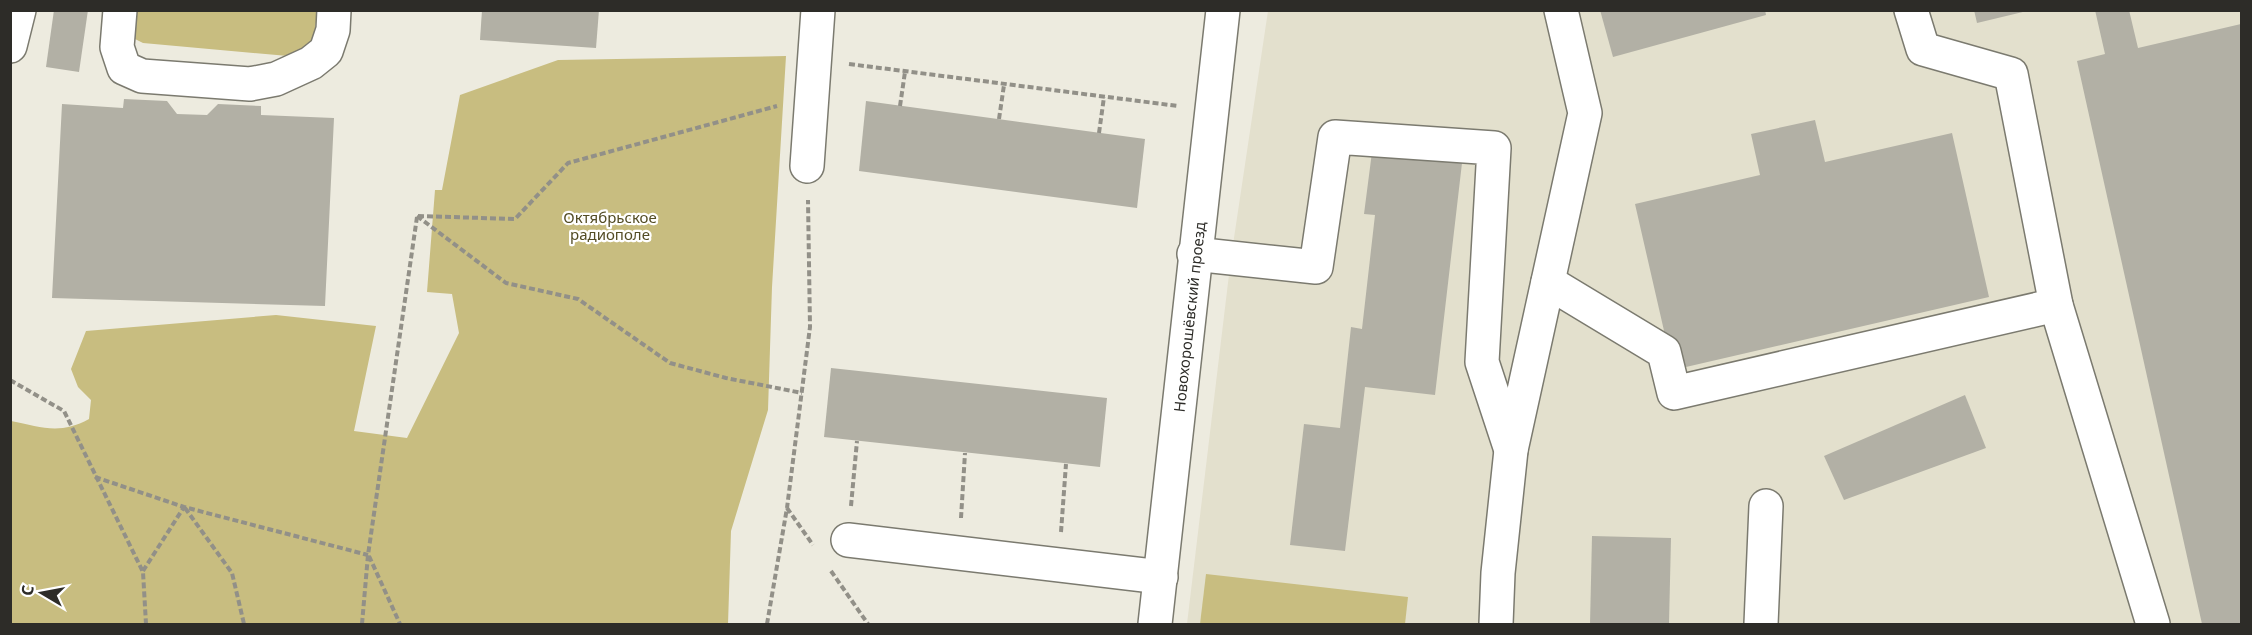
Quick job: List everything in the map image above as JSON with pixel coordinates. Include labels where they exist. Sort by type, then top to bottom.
[{"type":"street","points":[[10,46],[19,10]]},
{"type":"street","points":[[120,10],[117,47],[124,68],[142,76],[250,84],[276,79],[311,63],[326,51],[333,30],[334,10]]},
{"type":"street","points":[[807,166],[818,10]]},
{"type":"street","name":"Новохорошёвский проезд","points":[[1155,624],[1194,254],[1223,10]]},
{"type":"street","points":[[1496,624],[1498,573],[1511,450],[1585,114],[1562,10]]},
{"type":"street","points":[[1911,10],[1923,49],[2012,74],[2056,305],[2153,624]]},
{"type":"street","points":[[1194,254],[1316,267],[1335,137],[1494,148],[1482,362],[1511,450]]},
{"type":"street","points":[[1548,282],[1664,352],[1674,393],[2056,305]]},
{"type":"street","points":[[1761,624],[1766,506]]},
{"type":"street","points":[[848,540],[1161,577]]},
{"type":"path","points":[[814,59],[1211,111]]},
{"type":"path","points":[[900,106],[905,72]]},
{"type":"path","points":[[999,120],[1004,85]]},
{"type":"path","points":[[417,216],[515,219],[568,163],[811,95]]},
{"type":"path","points":[[1099,133],[1104,97]]},
{"type":"path","points":[[767,624],[787,508],[810,327],[807,166]]},
{"type":"path","points":[[417,216],[506,283],[578,299],[670,363],[726,378],[802,393]]},
{"type":"path","points":[[362,624],[368,555],[417,216]]},
{"type":"path","points":[[10,380],[64,411],[143,572],[146,624]]},
{"type":"path","points":[[848,540],[857,441]]},
{"type":"path","points":[[959,553],[965,453]]},
{"type":"path","points":[[1059,565],[1066,464]]},
{"type":"path","points":[[95,477],[184,507],[368,555]]},
{"type":"path","points":[[143,572],[184,507]]},
{"type":"path","points":[[184,507],[232,573],[244,624]]},
{"type":"path","points":[[368,555],[400,624]]},
{"type":"shaded area","points":[[1268,11],[2241,11],[2241,624],[1187,624],[1231,258]]},
{"type":"green space","points":[[130,11],[318,11],[312,45],[288,56],[143,43],[133,38]]},
{"type":"green space","name":"Октябрьское радиополе","points":[[786,56],[772,287],[768,410],[731,531],[728,624],[11,624],[11,421],[59,428],[79,424],[89,419],[91,400],[78,387],[71,369],[86,331],[276,315],[376,326],[354,431],[407,438],[459,333],[452,294],[427,292],[435,190],[442,190],[460,95],[558,60]]},
{"type":"green space","points":[[1206,574],[1408,597],[1405,624],[1200,624]]},
{"type":"building","points":[[54,10],[88,10],[79,72],[46,67]]},
{"type":"building","points":[[482,10],[599,10],[596,48],[480,40]]},
{"type":"building","points":[[1600,10],[1765,10],[1766,15],[1613,57]]},
{"type":"building","points":[[1974,10],[2027,10],[2027,11],[1977,23]]},
{"type":"building","points":[[2095,10],[2129,10],[2138,48],[2241,24],[2241,624],[2202,624],[2077,61],[2105,54]]},
{"type":"building","points":[[124,99],[167,101],[177,114],[207,115],[218,104],[261,106],[261,115],[334,118],[325,306],[52,298],[62,104],[123,108]]},
{"type":"building","points":[[866,101],[1145,139],[1137,208],[859,171]]},
{"type":"building","points":[[1815,120],[1825,162],[1952,133],[1989,297],[1673,370],[1635,204],[1760,175],[1751,134]]},
{"type":"building","points":[[1372,152],[1462,163],[1435,395],[1365,387],[1345,551],[1290,545],[1304,424],[1340,428],[1351,327],[1362,329],[1375,215],[1364,214]]},
{"type":"building","points":[[831,368],[1107,398],[1100,467],[824,437]]},
{"type":"building","points":[[1965,395],[1986,448],[1844,500],[1824,456]]},
{"type":"building","points":[[1592,536],[1671,538],[1669,624],[1590,624]]}]
